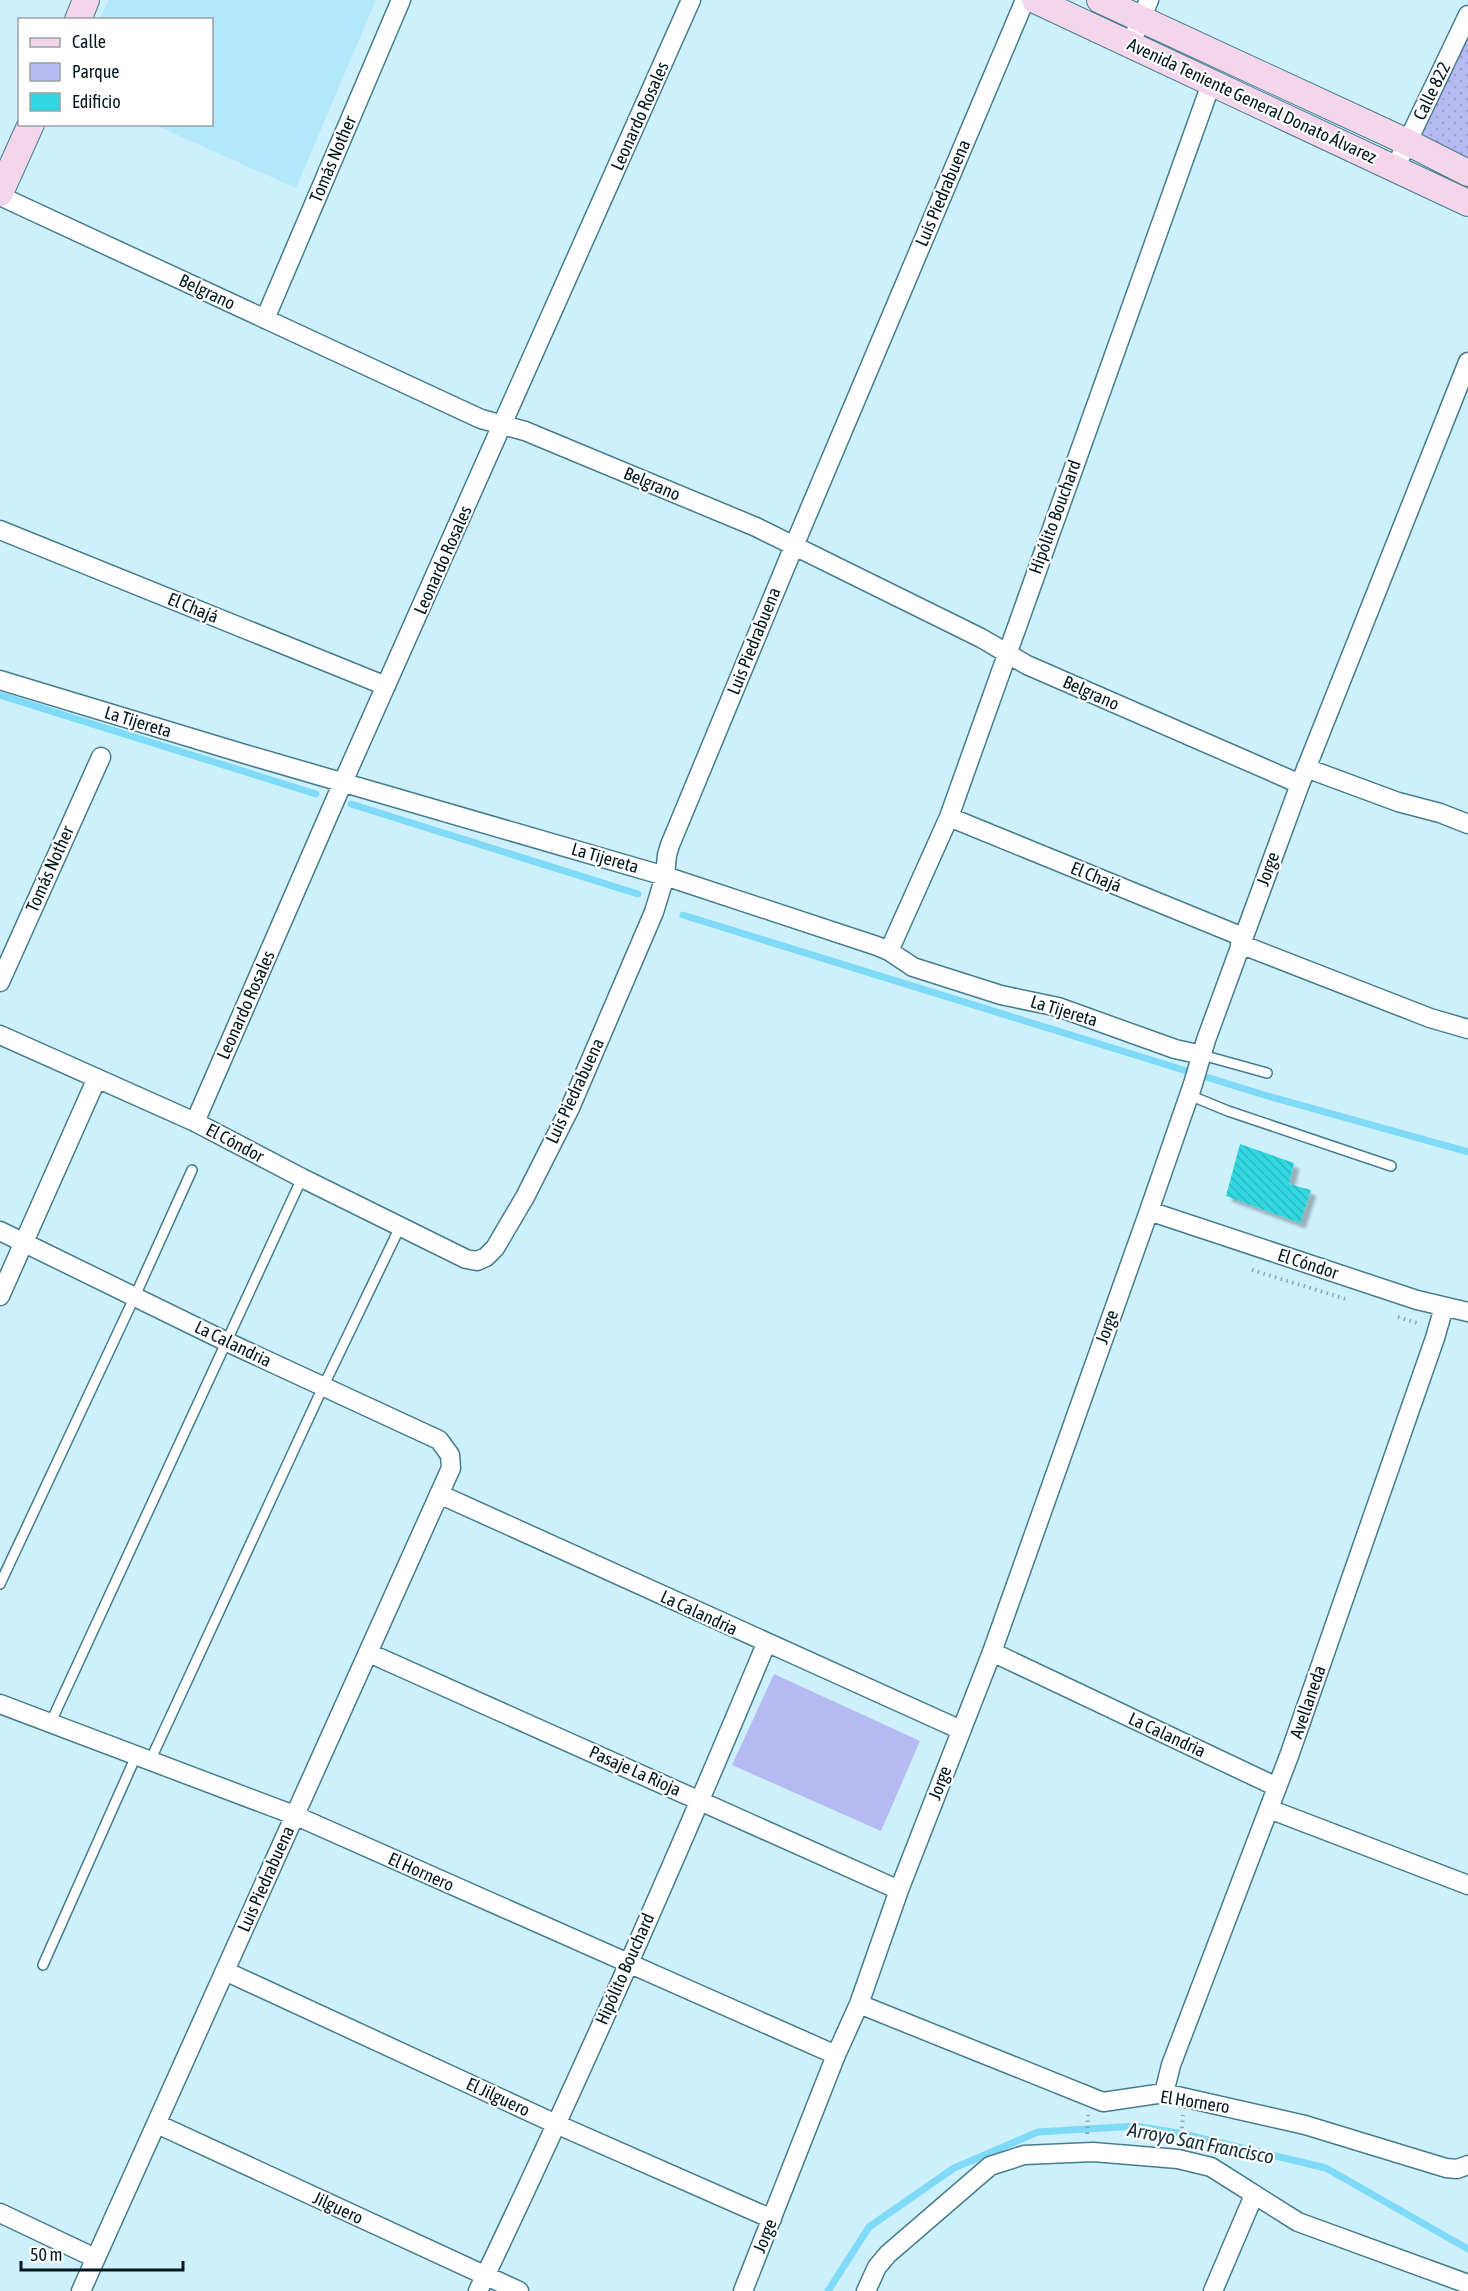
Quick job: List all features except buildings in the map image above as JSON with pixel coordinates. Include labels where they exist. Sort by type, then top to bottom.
[{"type":"main road","points":[[79,18],[86,0]]},
{"type":"main road","name":"Avenida Teniente General Donato Álvarez","points":[[1035,0],[1468,203]]},
{"type":"main road","name":"Avenida Teniente General Donato Álvarez","points":[[1100,0],[1145,9],[1468,173]]},
{"type":"main road","points":[[0,195],[30,126]]},
{"type":"street","name":"Tomás Nother","points":[[265,319],[401,0]]},
{"type":"street","name":"Leonardo Rosales","points":[[195,1122],[343,782],[691,0]]},
{"type":"street","name":"Luis Piedrabuena","points":[[466,1259],[477,1261],[486,1257],[495,1248],[525,1197],[570,1108],[654,912],[665,876],[670,845],[1025,0]]},
{"type":"street","points":[[1131,44],[1145,9]]},
{"type":"street","name":"Calle 822","points":[[1395,168],[1468,15]]},
{"type":"street","name":"Hipólito Bouchard","points":[[889,951],[949,817],[1006,652],[1212,81]]},
{"type":"street","name":"Belgrano","points":[[0,195],[481,419],[536,435],[756,527],[1006,652],[1027,665],[1303,776],[1440,813],[1468,824]]},
{"type":"street","name":"Jorge","points":[[743,2291],[836,2055],[859,2004],[899,1890],[992,1652],[1149,1211],[1242,940],[1303,776],[1468,362]]},
{"type":"street","name":"El Chajá","points":[[0,530],[386,686]]},
{"type":"street","name":"La Tijereta","points":[[0,680],[665,876],[889,951],[913,968],[1001,994],[1058,1007],[1200,1060]]},
{"type":"street","name":"Tomás Nother","points":[[0,982],[101,757]]},
{"type":"street","name":"El Chajá","points":[[949,817],[1430,1018],[1468,1029]]},
{"type":"street","name":"El Cóndor","points":[[0,1035],[195,1122],[466,1259]]},
{"type":"street","points":[[0,1296],[97,1078]]},
{"type":"street","name":"El Cóndor","points":[[1149,1211],[1444,1307],[1468,1312]]},
{"type":"street","name":"La Calandria","points":[[0,1231],[227,1342],[439,1440],[450,1455],[451,1468]]},
{"type":"street","name":"Avellaneda","points":[[1164,2093],[1171,2065],[1277,1788],[1444,1307]]},
{"type":"street","name":"Luis Piedrabuena","points":[[89,2289],[95,2258],[451,1468]]},
{"type":"street","name":"La Calandria","points":[[439,1494],[766,1644],[961,1730]]},
{"type":"street","name":"Hipólito Bouchard","points":[[481,2283],[556,2124],[701,1800],[766,1644]]},
{"type":"street","name":"La Calandria","points":[[992,1652],[1277,1788]]},
{"type":"street","name":"Pasaje La Rioja","points":[[369,1653],[899,1890]]},
{"type":"street","name":"El Hornero","points":[[0,1704],[294,1815],[836,2055]]},
{"type":"street","points":[[1269,1809],[1468,1885]]},
{"type":"street","name":"El Jilguero","points":[[225,1971],[556,2124],[772,2219]]},
{"type":"street","name":"El Hornero","points":[[859,2004],[1103,2102],[1164,2093],[1305,2125],[1446,2168],[1457,2169],[1468,2165]]},
{"type":"street","name":"Jilguero","points":[[157,2124],[481,2283],[519,2291]]},
{"type":"street","points":[[866,2291],[877,2267],[888,2254],[990,2166],[1005,2159],[1024,2155],[1093,2152],[1178,2159],[1211,2167],[1298,2222],[1468,2284]]},
{"type":"street","points":[[1214,2291],[1254,2194]]},
{"type":"street","points":[[0,2213],[95,2258]]},
{"type":"lane","points":[[1200,1060],[1267,1073]]},
{"type":"lane","points":[[1191,1089],[1228,1111],[1391,1166]]},
{"type":"lane","points":[[0,1584],[192,1170]]},
{"type":"lane","points":[[50,1724],[302,1178]]},
{"type":"lane","points":[[43,1965],[400,1227]]},
{"type":"path","points":[[1087,2142],[1088,2106]]},
{"type":"path","points":[[1180,2146],[1183,2113]]},
{"type":"shaded area","points":[[109,0],[376,0],[296,188],[157,126],[213,126],[213,18],[100,18]]},
{"type":"green space","points":[[1468,37],[1468,160],[1422,136]]},
{"type":"green space","points":[[774,1674],[920,1741],[881,1831],[732,1765]]},
{"type":"waterway","points":[[0,695],[316,794]]},
{"type":"waterway","points":[[351,804],[638,894]]},
{"type":"waterway","points":[[683,915],[1261,1094],[1468,1152]]},
{"type":"waterway","name":"Arroyo San Francisco","points":[[828,2291],[869,2227],[954,2168],[1038,2132],[1136,2126],[1184,2134],[1326,2168],[1468,2249]]}]
